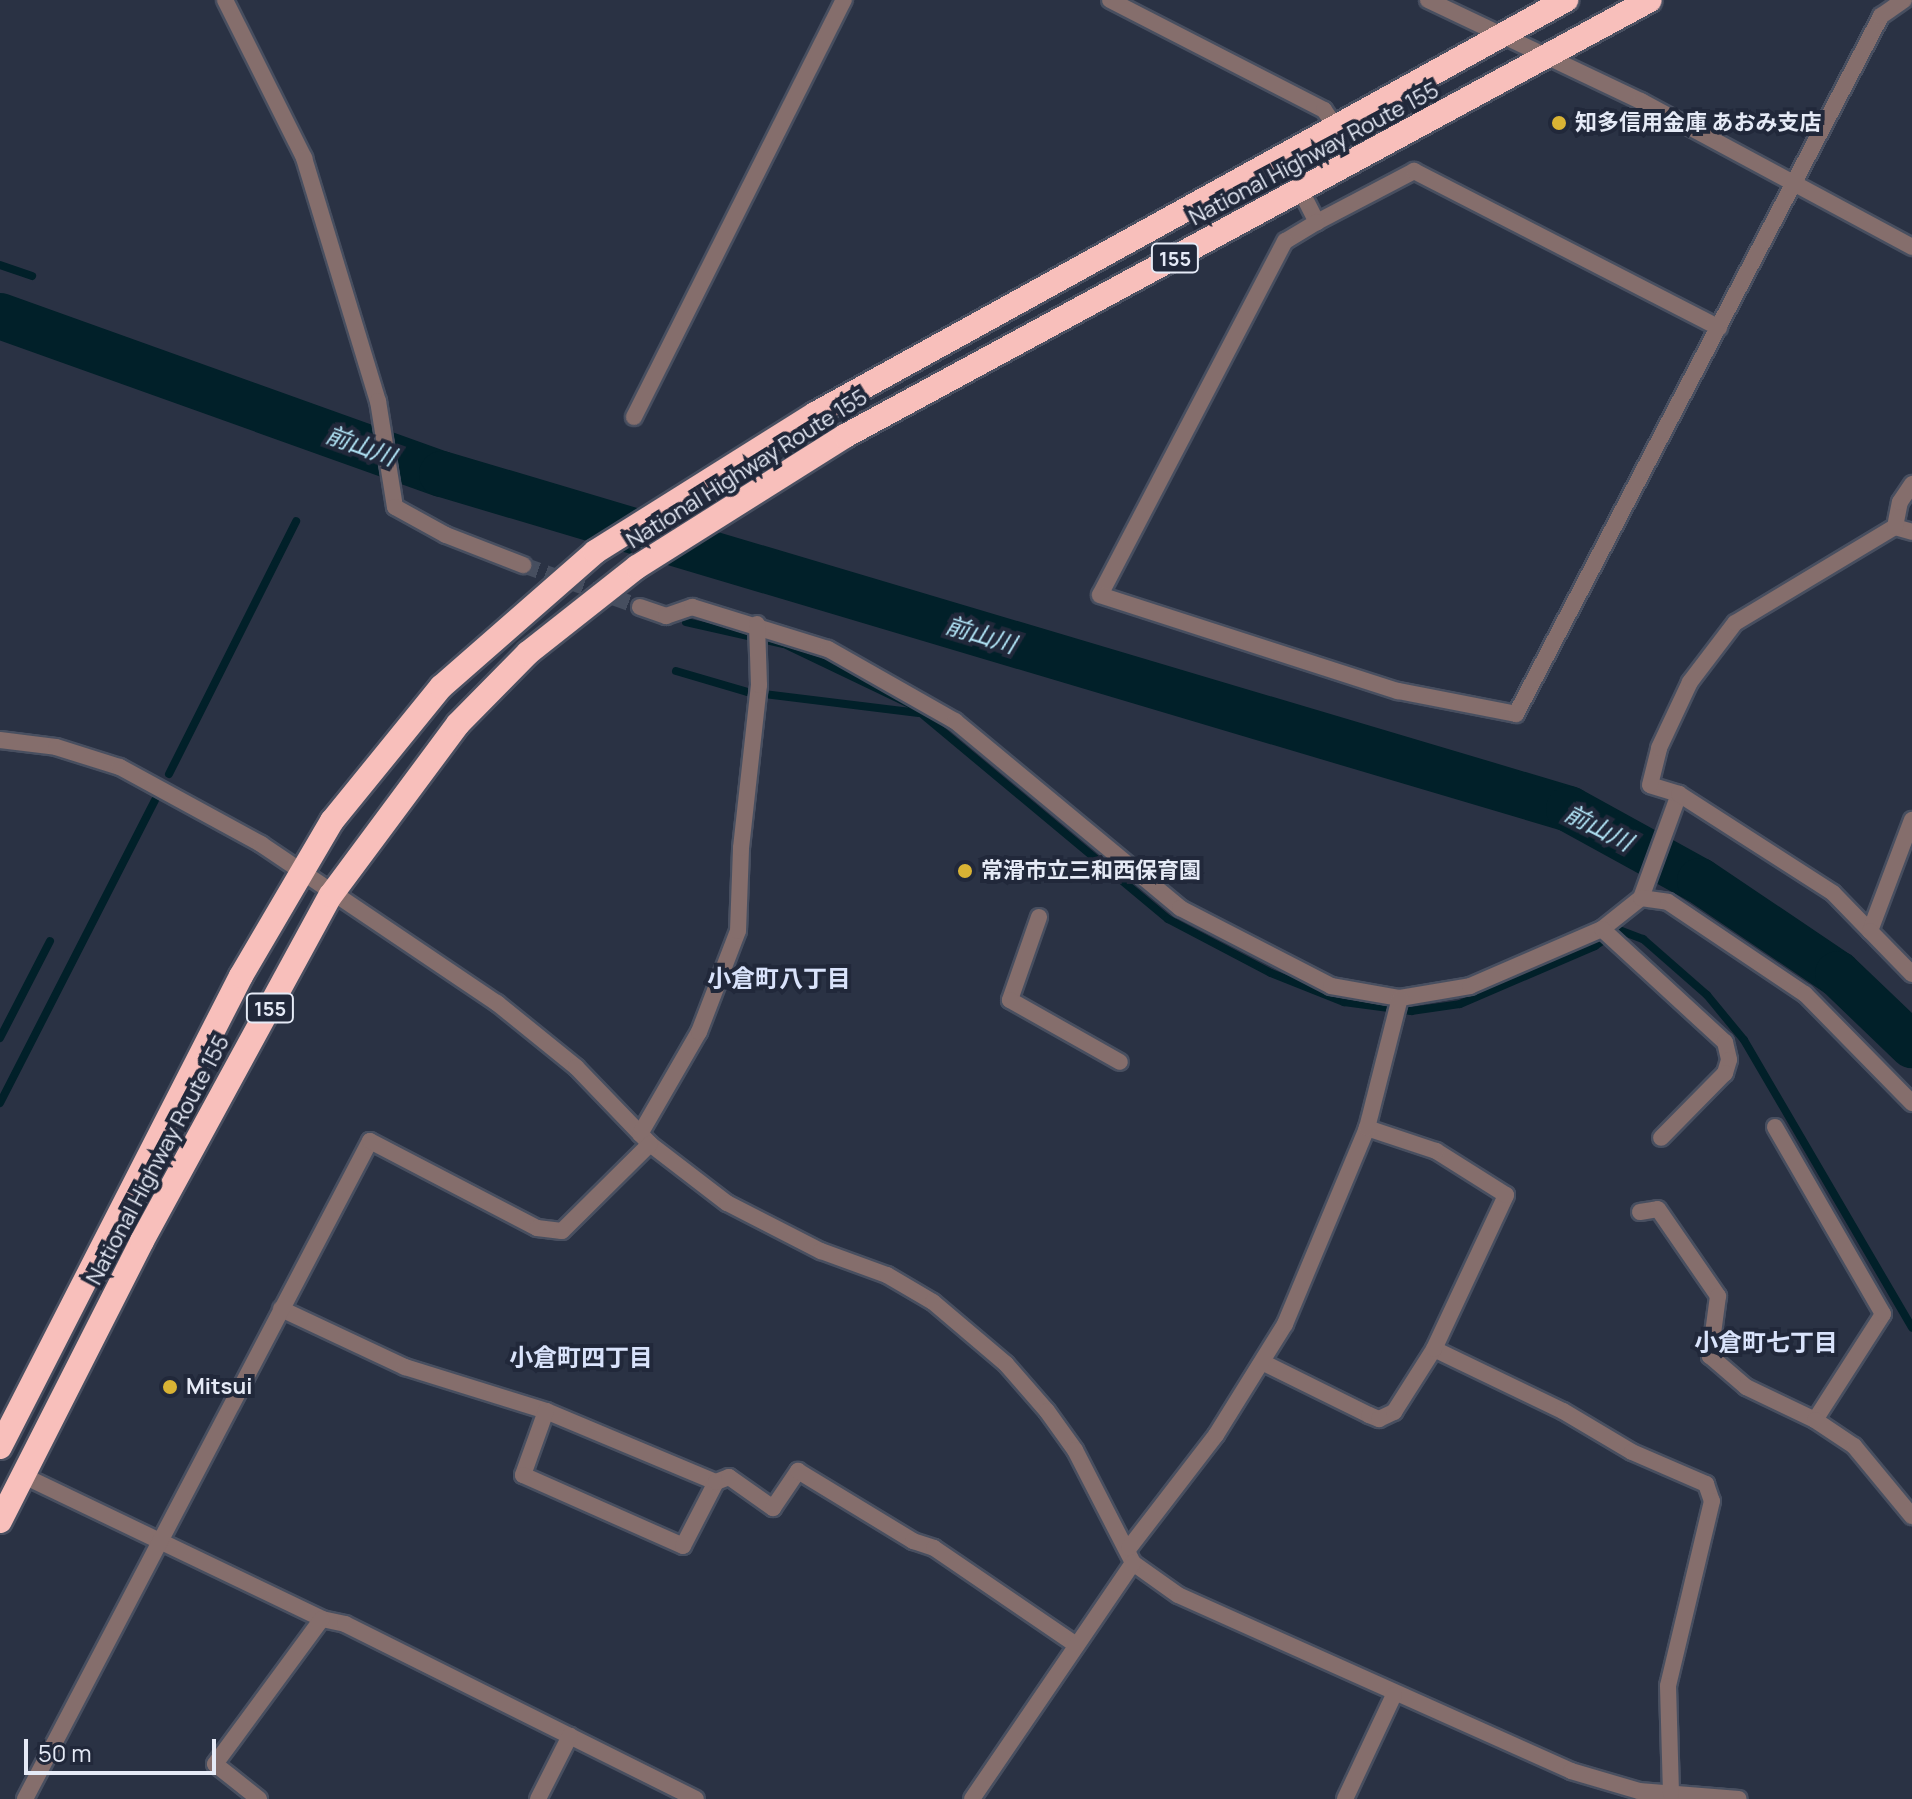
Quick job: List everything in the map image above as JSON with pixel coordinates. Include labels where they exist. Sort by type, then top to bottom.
[{"type":"highway","name":"National Highway Route 155","points":[[0,1447],[142,1162],[301,873],[391,743],[441,687],[595,552],[815,414],[1338,130],[1566,0]]},
{"type":"highway","name":"National Highway Route 155","points":[[0,1521],[142,1241],[331,895],[458,724],[528,653],[637,567],[845,436],[1302,193],[1650,0]]},
{"type":"street","points":[[225,0],[304,158],[380,420],[388,484],[401,514],[523,565]]},
{"type":"street","points":[[634,417],[844,0]]},
{"type":"street","points":[[1110,0],[1324,110],[1338,130]]},
{"type":"street","points":[[1428,0],[1549,56],[1912,247]]},
{"type":"street","points":[[1719,328],[1414,171],[1285,241],[1100,595],[1398,691],[1516,714],[1796,184],[1881,16],[1904,0]]},
{"type":"street","points":[[1302,193],[1317,222]]},
{"type":"street","points":[[1895,527],[1900,502],[1912,484]]},
{"type":"street","points":[[1912,532],[1895,527],[1735,623],[1690,682],[1659,748],[1651,785],[1679,794],[1833,893],[1912,974]]},
{"type":"street","points":[[640,607],[666,616],[692,607],[757,624],[828,649],[955,721],[1188,912],[1331,986],[1400,998],[1470,986],[1602,929],[1643,894],[1679,794]]},
{"type":"street","points":[[25,1799],[370,1141],[537,1228],[562,1231],[645,1139],[699,1032],[738,931],[741,848],[759,685],[757,624]]},
{"type":"street","points":[[0,740],[56,747],[120,767],[261,844],[331,895],[497,1003],[576,1067],[645,1139],[727,1203],[821,1251],[887,1275],[965,1327],[1047,1411],[1075,1450],[1131,1556],[1178,1595],[1394,1695],[1571,1771],[1639,1791],[1739,1799]]},
{"type":"street","points":[[1870,931],[1912,820]]},
{"type":"street","points":[[1643,894],[1668,902],[1805,994],[1912,1103]]},
{"type":"street","points":[[1039,917],[1010,1000],[1120,1062]]},
{"type":"street","points":[[1602,929],[1725,1042],[1729,1060],[1725,1073],[1661,1138]]},
{"type":"street","points":[[972,1799],[1076,1645],[1131,1556],[1264,1363],[1367,1128],[1400,998]]},
{"type":"street","points":[[1775,1127],[1883,1314],[1815,1420]]},
{"type":"street","points":[[1264,1363],[1379,1419],[1394,1412],[1434,1349],[1506,1195],[1436,1151],[1367,1128]]},
{"type":"street","points":[[1640,1212],[1658,1209],[1718,1296],[1710,1356],[1746,1387],[1815,1420],[1854,1446],[1912,1516]]},
{"type":"street","points":[[281,1309],[405,1367],[546,1411],[716,1482]]},
{"type":"street","points":[[1434,1349],[1563,1411],[1632,1452],[1706,1484],[1712,1501],[1668,1686],[1671,1794]]},
{"type":"street","points":[[546,1411],[523,1475],[683,1546],[716,1482],[729,1477],[773,1508],[799,1471],[913,1541],[934,1548],[1076,1645]]},
{"type":"street","points":[[24,1476],[322,1619],[345,1624],[696,1799]]},
{"type":"street","points":[[259,1799],[215,1764],[322,1619]]},
{"type":"street","points":[[1345,1799],[1394,1695]]},
{"type":"street","points":[[538,1799],[570,1736]]},
{"type":"waterway","points":[[0,265],[32,276]]},
{"type":"waterway","name":"前山川","points":[[0,316],[442,474],[1569,809],[1700,881],[1838,974],[1912,1045]]},
{"type":"waterway","points":[[169,774],[296,521]]},
{"type":"waterway","points":[[686,622],[784,644],[910,704],[1168,919],[1271,973],[1344,1002],[1411,1011],[1460,1004],[1595,946],[1619,930],[1643,939],[1707,995],[1744,1040],[1912,1328]]},
{"type":"waterway","points":[[676,671],[748,692],[919,713]]},
{"type":"waterway","points":[[0,1103],[155,800]]},
{"type":"waterway","points":[[0,1038],[50,941]]},
{"type":"tunnel","points":[[523,565],[640,607]]},
{"type":"place","name":"知多信用金庫 あおみ支店","points":[[1559,123]]},
{"type":"place","name":"常滑市立三和西保育園","points":[[965,871]]},
{"type":"place","name":"Mitsui","points":[[170,1387]]},
{"type":"district","name":"小倉町八丁目","points":[[779,978]]},
{"type":"district","name":"小倉町七丁目","points":[[1766,1342]]},
{"type":"district","name":"小倉町四丁目","points":[[581,1357]]}]
